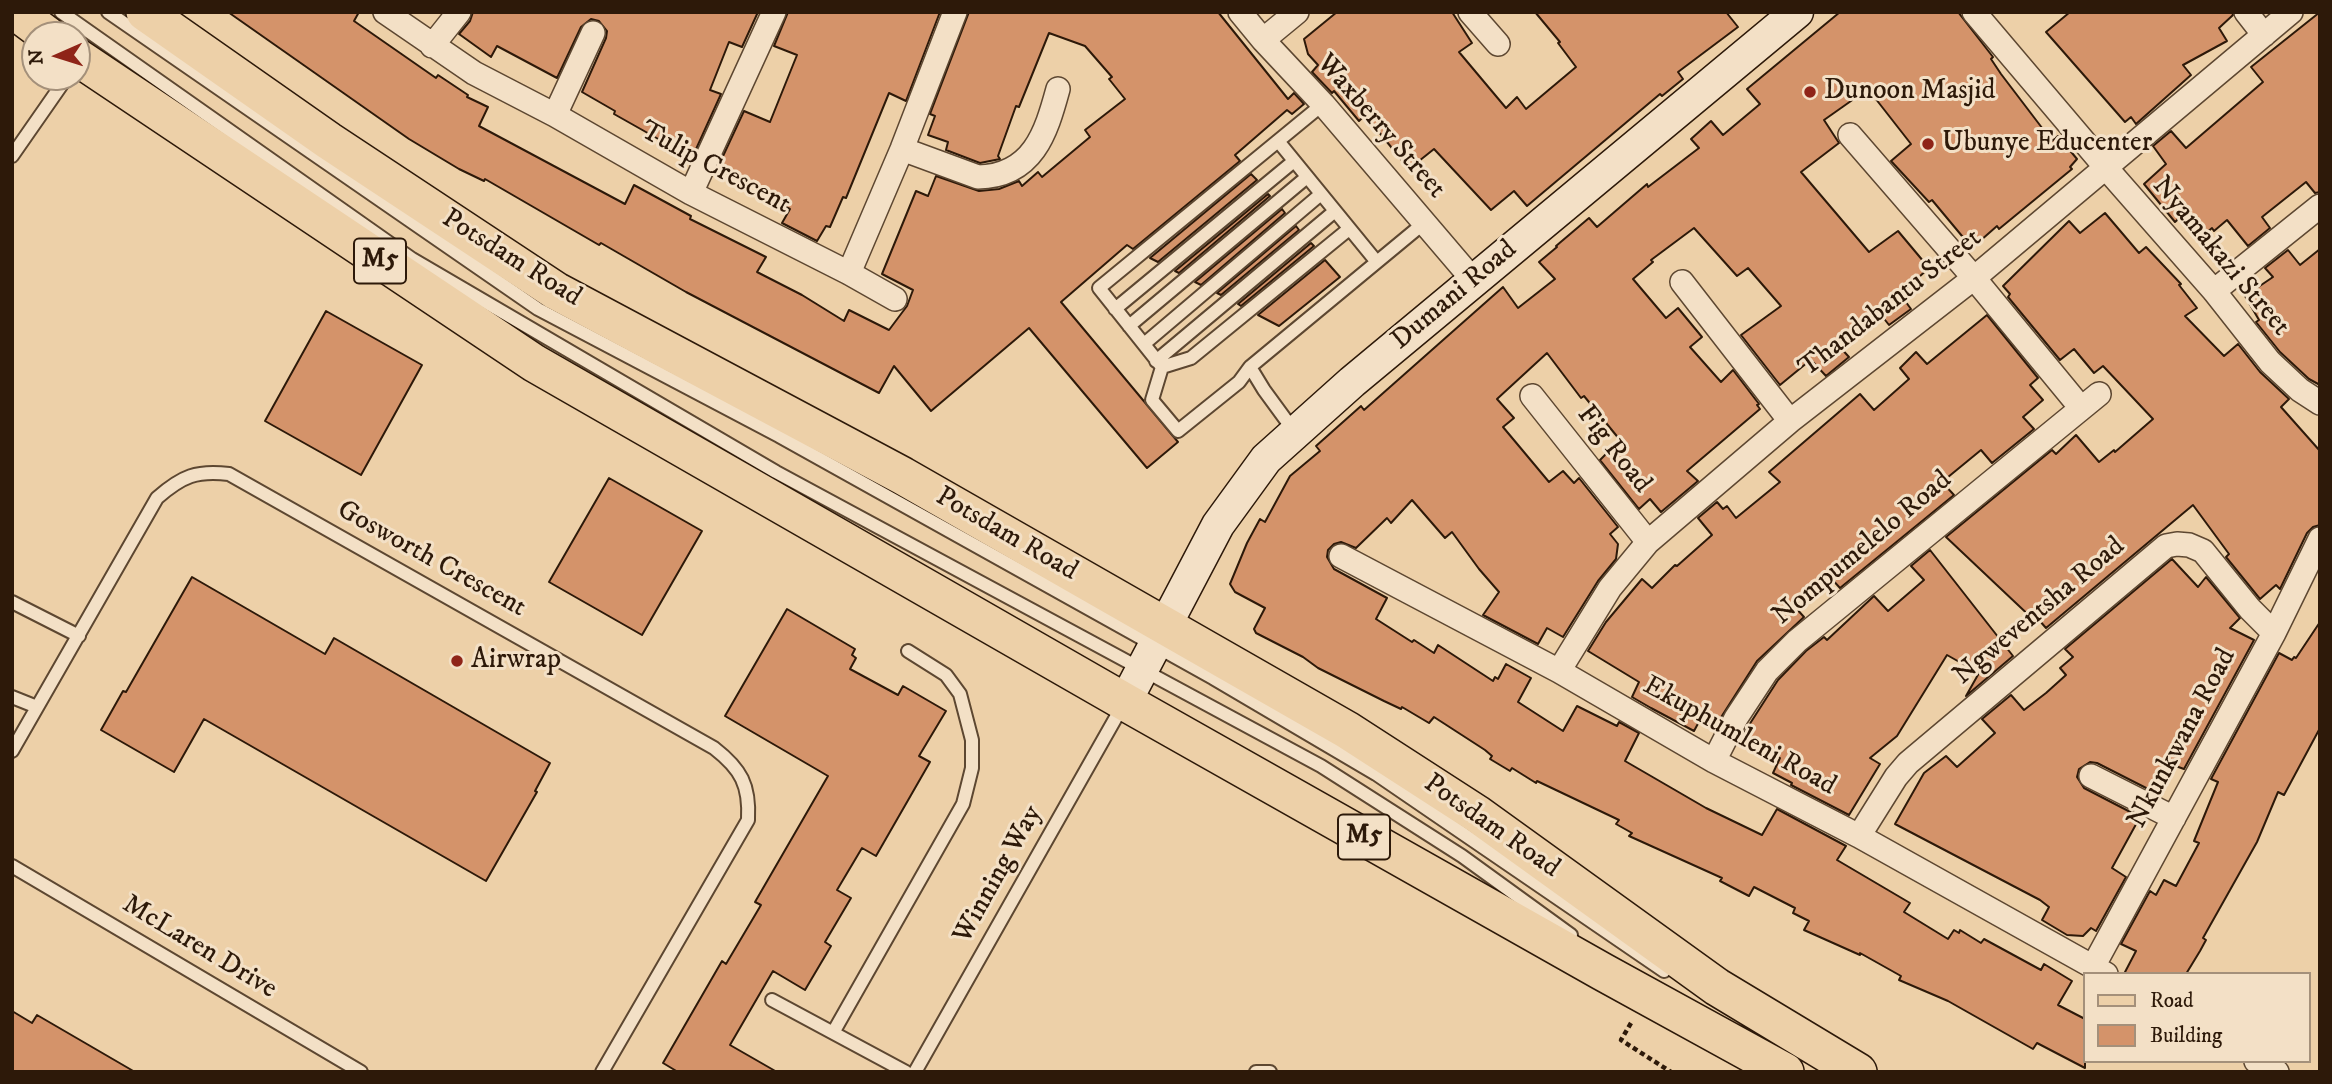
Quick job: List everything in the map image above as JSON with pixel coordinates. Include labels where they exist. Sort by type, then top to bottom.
[{"type":"main road","name":"Potsdam Road","points":[[145,12],[329,141],[556,291],[902,476],[1147,661],[1604,972],[1785,1072]]},
{"type":"main road","name":"Potsdam Road","points":[[91,74],[534,363],[1147,661],[1347,730],[1477,814],[1717,987],[1858,1072]]},
{"type":"street","name":"Tulip Crescent","points":[[385,12],[432,47],[474,73],[555,115],[691,194],[849,272],[895,299]]},
{"type":"street","points":[[432,47],[459,12]]},
{"type":"street","points":[[691,194],[774,12]]},
{"type":"street","points":[[849,272],[902,149],[955,12]]},
{"type":"street","name":"Waxberry Street","points":[[1240,12],[1262,40],[1323,104],[1474,281]]},
{"type":"street","points":[[1262,40],[1297,12]]},
{"type":"street","points":[[1470,12],[1499,44]]},
{"type":"street","name":"Dumani Road","points":[[1147,661],[1217,525],[1266,459],[1295,431],[1797,12]]},
{"type":"street","name":"Nyamakazi Street","points":[[1973,12],[2214,291],[2270,362],[2320,403]]},
{"type":"street","points":[[2246,12],[2264,34]]},
{"type":"street","name":"Thandabantu Street","points":[[1559,671],[1610,588],[1648,542],[1790,421],[1975,278],[2291,12]]},
{"type":"street","points":[[555,115],[593,33]]},
{"type":"street","points":[[902,149],[978,177],[992,177],[1022,162],[1037,147],[1047,128],[1058,89]]},
{"type":"street","points":[[1850,135],[1975,278],[2081,408]]},
{"type":"street","points":[[2214,291],[2320,206]]},
{"type":"street","points":[[1682,282],[1790,421]]},
{"type":"street","name":"Nompumelelo Road","points":[[1714,761],[1736,718],[1767,671],[1797,641],[2099,394]]},
{"type":"street","name":"Fig Road","points":[[1532,396],[1648,542]]},
{"type":"street","name":"Nkunkwana Road","points":[[2100,970],[2174,818],[2274,633],[2320,539]]},
{"type":"street","name":"Ngweventsha Road","points":[[1859,836],[1896,777],[1908,763],[2166,546],[2189,545],[2203,551],[2250,609],[2274,633]]},
{"type":"street","name":"Ekuphumleni Road","points":[[1341,556],[1559,671],[1714,761],[1859,836],[2100,970]]},
{"type":"street","points":[[2091,776],[2174,818]]},
{"type":"street","points":[[2260,1063],[2277,1072]]},
{"type":"lane","points":[[61,12],[412,259],[776,471],[1376,775],[1681,981]]},
{"type":"lane","points":[[108,12],[538,309],[779,436],[1147,661]]},
{"type":"lane","points":[[12,156],[57,91]]},
{"type":"lane","points":[[1159,364],[1098,288],[1323,104]]},
{"type":"lane","points":[[1278,141],[1376,261]]},
{"type":"lane","points":[[1115,309],[1294,161]]},
{"type":"lane","points":[[1129,326],[1307,177]]},
{"type":"lane","points":[[1144,344],[1321,194]]},
{"type":"lane","points":[[1335,211],[1159,364],[1152,400],[1178,431],[1238,383],[1250,367],[1424,223]]},
{"type":"lane","points":[[1159,364],[1191,358],[1349,229]]},
{"type":"lane","points":[[1250,367],[1295,431]]},
{"type":"lane","name":"Gosworth Crescent","points":[[12,751],[158,498],[173,484],[188,476],[208,471],[229,474],[714,748],[733,763],[744,781],[749,800],[748,820],[602,1072]]},
{"type":"lane","points":[[12,602],[79,636]]},
{"type":"lane","points":[[834,1031],[963,804],[972,768],[972,740],[960,694],[946,676],[908,651]]},
{"type":"lane","name":"Winning Way","points":[[915,1072],[1147,661]]},
{"type":"lane","points":[[12,697],[37,707]]},
{"type":"lane","name":"McLaren Drive","points":[[12,866],[361,1072]]},
{"type":"lane","points":[[772,1000],[906,1072]]},
{"type":"lane","points":[[1256,1072],[1270,1072]]},
{"type":"path","points":[[1634,1016],[1621,1041],[1671,1072]]},
{"type":"building","points":[[228,12],[359,12],[354,21],[436,78],[438,75],[468,95],[467,97],[488,107],[479,126],[625,204],[634,185],[691,216],[690,219],[766,257],[757,272],[844,321],[849,310],[889,330],[907,306],[913,290],[882,274],[916,191],[928,196],[936,176],[979,191],[999,189],[1019,181],[1022,186],[1038,172],[1042,177],[1090,137],[1085,130],[1125,99],[1109,79],[1112,77],[1085,46],[1049,33],[1019,107],[1016,106],[998,156],[1000,159],[980,163],[946,150],[948,142],[928,135],[935,116],[930,114],[969,12],[1218,12],[1288,99],[1294,93],[1304,104],[1292,114],[1287,110],[1235,155],[1240,161],[1133,249],[1127,245],[1061,302],[1178,442],[1147,468],[1029,328],[931,411],[894,366],[879,393],[686,292],[601,243],[599,245],[485,179],[484,181],[459,169],[409,139]]},
{"type":"building","points":[[473,12],[758,12],[742,47],[729,42],[710,90],[721,94],[692,158],[614,114],[615,111],[582,92],[606,38],[607,31],[599,21],[591,19],[581,27],[557,78],[497,46],[491,57],[459,34],[470,21]]},
{"type":"building","points":[[788,12],[940,12],[906,101],[889,93],[846,198],[843,197],[830,227],[826,226],[817,241],[782,223],[790,209],[760,194],[762,190],[717,169],[744,111],[770,122],[797,55],[774,46]]},
{"type":"building","points":[[1337,12],[1452,12],[1472,43],[1459,52],[1506,108],[1517,97],[1526,109],[1576,67],[1558,43],[1560,42],[1535,12],[1726,12],[1738,27],[1678,72],[1683,79],[1662,96],[1660,94],[1527,206],[1514,191],[1491,210],[1434,149],[1409,169],[1365,115],[1359,121],[1334,91],[1332,93],[1312,72],[1318,65],[1308,54],[1304,39]]},
{"type":"building","points":[[1840,12],[1958,12],[2052,141],[2058,136],[2077,159],[2070,167],[2072,169],[1972,248],[1932,200],[1929,202],[1891,161],[1911,144],[1868,89],[1824,120],[1839,143],[1801,172],[1869,252],[1898,231],[1929,268],[1900,294],[1911,309],[1889,325],[1878,311],[1837,344],[1849,357],[1826,376],[1812,361],[1780,385],[1741,335],[1781,306],[1748,268],[1737,276],[1694,228],[1651,260],[1653,262],[1633,279],[1666,318],[1678,308],[1702,337],[1690,347],[1721,382],[1733,370],[1760,409],[1687,471],[1698,481],[1661,512],[1650,499],[1639,509],[1600,460],[1620,440],[1584,396],[1581,398],[1547,353],[1497,399],[1514,418],[1503,427],[1549,482],[1563,471],[1574,483],[1579,478],[1618,527],[1610,534],[1618,544],[1616,559],[1598,581],[1563,637],[1547,628],[1538,644],[1483,615],[1499,592],[1452,532],[1445,538],[1412,500],[1391,523],[1387,518],[1356,548],[1341,542],[1334,544],[1328,550],[1327,557],[1334,569],[1387,598],[1376,619],[1412,642],[1414,640],[1434,653],[1438,645],[1493,681],[1495,677],[1498,679],[1506,664],[1531,678],[1518,702],[1563,731],[1577,706],[1617,726],[1619,722],[1639,733],[1625,761],[1706,808],[1762,835],[1777,809],[1846,846],[1837,860],[1910,903],[1904,912],[1948,939],[1954,930],[1959,933],[1960,930],[1981,943],[1984,939],[2041,970],[2044,964],[2072,981],[2058,1005],[2084,1018],[2085,1068],[2037,1043],[2033,1049],[1948,1001],[1899,980],[1901,976],[1860,953],[1804,930],[1809,921],[1793,913],[1795,908],[1754,887],[1749,896],[1720,881],[1722,878],[1629,836],[1632,833],[1616,824],[1619,820],[1537,781],[1536,783],[1512,768],[1510,771],[1490,759],[1492,756],[1485,750],[1434,717],[1429,723],[1402,707],[1401,709],[1318,668],[1303,657],[1256,633],[1254,629],[1265,608],[1235,592],[1230,584],[1260,519],[1265,522],[1290,476],[1320,451],[1316,446],[1361,406],[1364,410],[1503,287],[1518,308],[1555,279],[1539,262],[1589,218],[1597,227],[1647,184],[1648,187],[1699,148],[1691,139],[1711,121],[1723,135],[1760,104],[1747,89]]},
{"type":"building","points":[[2070,12],[2232,12],[2233,15],[2219,28],[2227,41],[2183,65],[2191,75],[2136,124],[2131,117],[2125,122],[2046,32]]},
{"type":"building","points":[[2320,12],[2320,192],[2315,193],[2306,182],[2262,217],[2270,228],[2248,246],[2227,220],[2214,231],[2212,228],[2205,234],[2186,212],[2175,222],[2144,184],[2166,164],[2153,146],[2171,131],[2186,148],[2263,82],[2251,67]]},
{"type":"building","points":[[1251,174],[1257,180],[1158,262],[1150,258]]},
{"type":"building","points":[[1268,194],[1270,196],[1179,273],[1175,271]]},
{"type":"building","points":[[1282,209],[1285,213],[1201,285],[1195,282]]},
{"type":"building","points":[[2105,213],[2139,253],[2146,247],[2181,284],[2179,285],[2197,308],[2185,316],[2224,356],[2238,344],[2260,372],[2289,399],[2281,407],[2320,451],[2320,525],[2307,533],[2280,589],[2276,585],[2260,599],[2226,557],[2229,554],[2193,505],[2046,628],[2039,620],[2036,622],[1946,537],[2052,450],[2056,454],[2076,435],[2099,462],[2114,450],[2115,452],[2153,419],[2103,366],[2094,373],[2074,349],[2060,360],[2008,297],[2010,294],[2003,286],[2069,221],[2080,233]]},
{"type":"building","points":[[1296,226],[1299,230],[1221,295],[1217,293]]},
{"type":"building","points":[[1311,243],[1314,246],[1241,306],[1238,304]]},
{"type":"building","points":[[2320,249],[2320,385],[2309,379],[2280,352],[2256,322],[2259,320],[2245,296],[2273,277],[2265,268],[2288,250],[2300,265]]},
{"type":"building","points":[[1325,260],[1340,277],[1279,326],[1258,315]]},
{"type":"building","points":[[326,311],[422,365],[361,475],[265,421]]},
{"type":"building","points":[[1987,315],[2038,378],[2030,385],[2043,400],[2023,417],[2034,429],[1992,463],[1981,450],[1942,482],[1954,495],[1840,588],[1829,576],[1795,607],[1804,617],[1757,661],[1718,722],[1711,718],[1709,722],[1701,718],[1694,731],[1651,708],[1632,697],[1639,682],[1588,651],[1606,622],[1642,579],[1652,588],[1712,535],[1698,518],[1717,502],[1723,509],[1727,506],[1736,518],[1780,482],[1769,472],[1860,394],[1874,410],[1909,379],[1900,368],[1916,352],[1927,364]]},
{"type":"building","points":[[609,478],[702,531],[642,635],[549,582]]},
{"type":"building","points":[[1930,550],[2013,656],[1966,696],[1979,673],[1947,655],[1897,736],[1870,758],[1880,764],[1849,815],[1773,773],[1780,758],[1742,736],[1778,680],[1806,651],[1824,637],[1827,640],[1874,596],[1888,611],[1924,580],[1911,566]]},
{"type":"building","points":[[2172,559],[2198,587],[2206,577],[2240,618],[2230,628],[2254,640],[2184,769],[2170,764],[2154,792],[2097,763],[2090,762],[2079,769],[2077,777],[2084,788],[2140,817],[2112,868],[2126,877],[2096,931],[2091,928],[2083,936],[2067,935],[2042,920],[2049,907],[2040,900],[1895,824],[1924,773],[1946,756],[1957,767],[1995,733],[1982,719],[2011,695],[2024,710],[2046,693],[2066,675],[2060,668],[2073,657],[2065,649]]},
{"type":"building","points":[[192,577],[325,654],[334,638],[550,763],[535,791],[537,792],[486,881],[204,719],[174,772],[101,730]]},
{"type":"building","points":[[787,609],[855,649],[852,655],[856,658],[850,669],[898,695],[903,686],[946,711],[919,756],[930,762],[876,856],[862,848],[837,890],[851,898],[825,942],[831,946],[805,990],[773,971],[730,1045],[777,1072],[678,1072],[663,1063],[722,961],[726,964],[761,905],[755,902],[828,776],[725,716]]},
{"type":"building","points":[[2320,622],[2320,728],[2284,795],[2278,792],[2257,842],[2203,938],[2206,940],[2187,972],[2125,972],[2136,951],[2121,944],[2150,891],[2156,895],[2164,880],[2176,886],[2199,843],[2194,841],[2218,782],[2211,779],[2279,653],[2292,660]]},
{"type":"building","points":[[12,1011],[32,1023],[37,1015],[135,1072],[12,1072]]},
{"type":"place","name":"Dunoon Masjid","points":[[1810,92]]},
{"type":"place","name":"Ubunye Educenter","points":[[1928,144]]},
{"type":"place","name":"Airwrap","points":[[457,661]]}]
